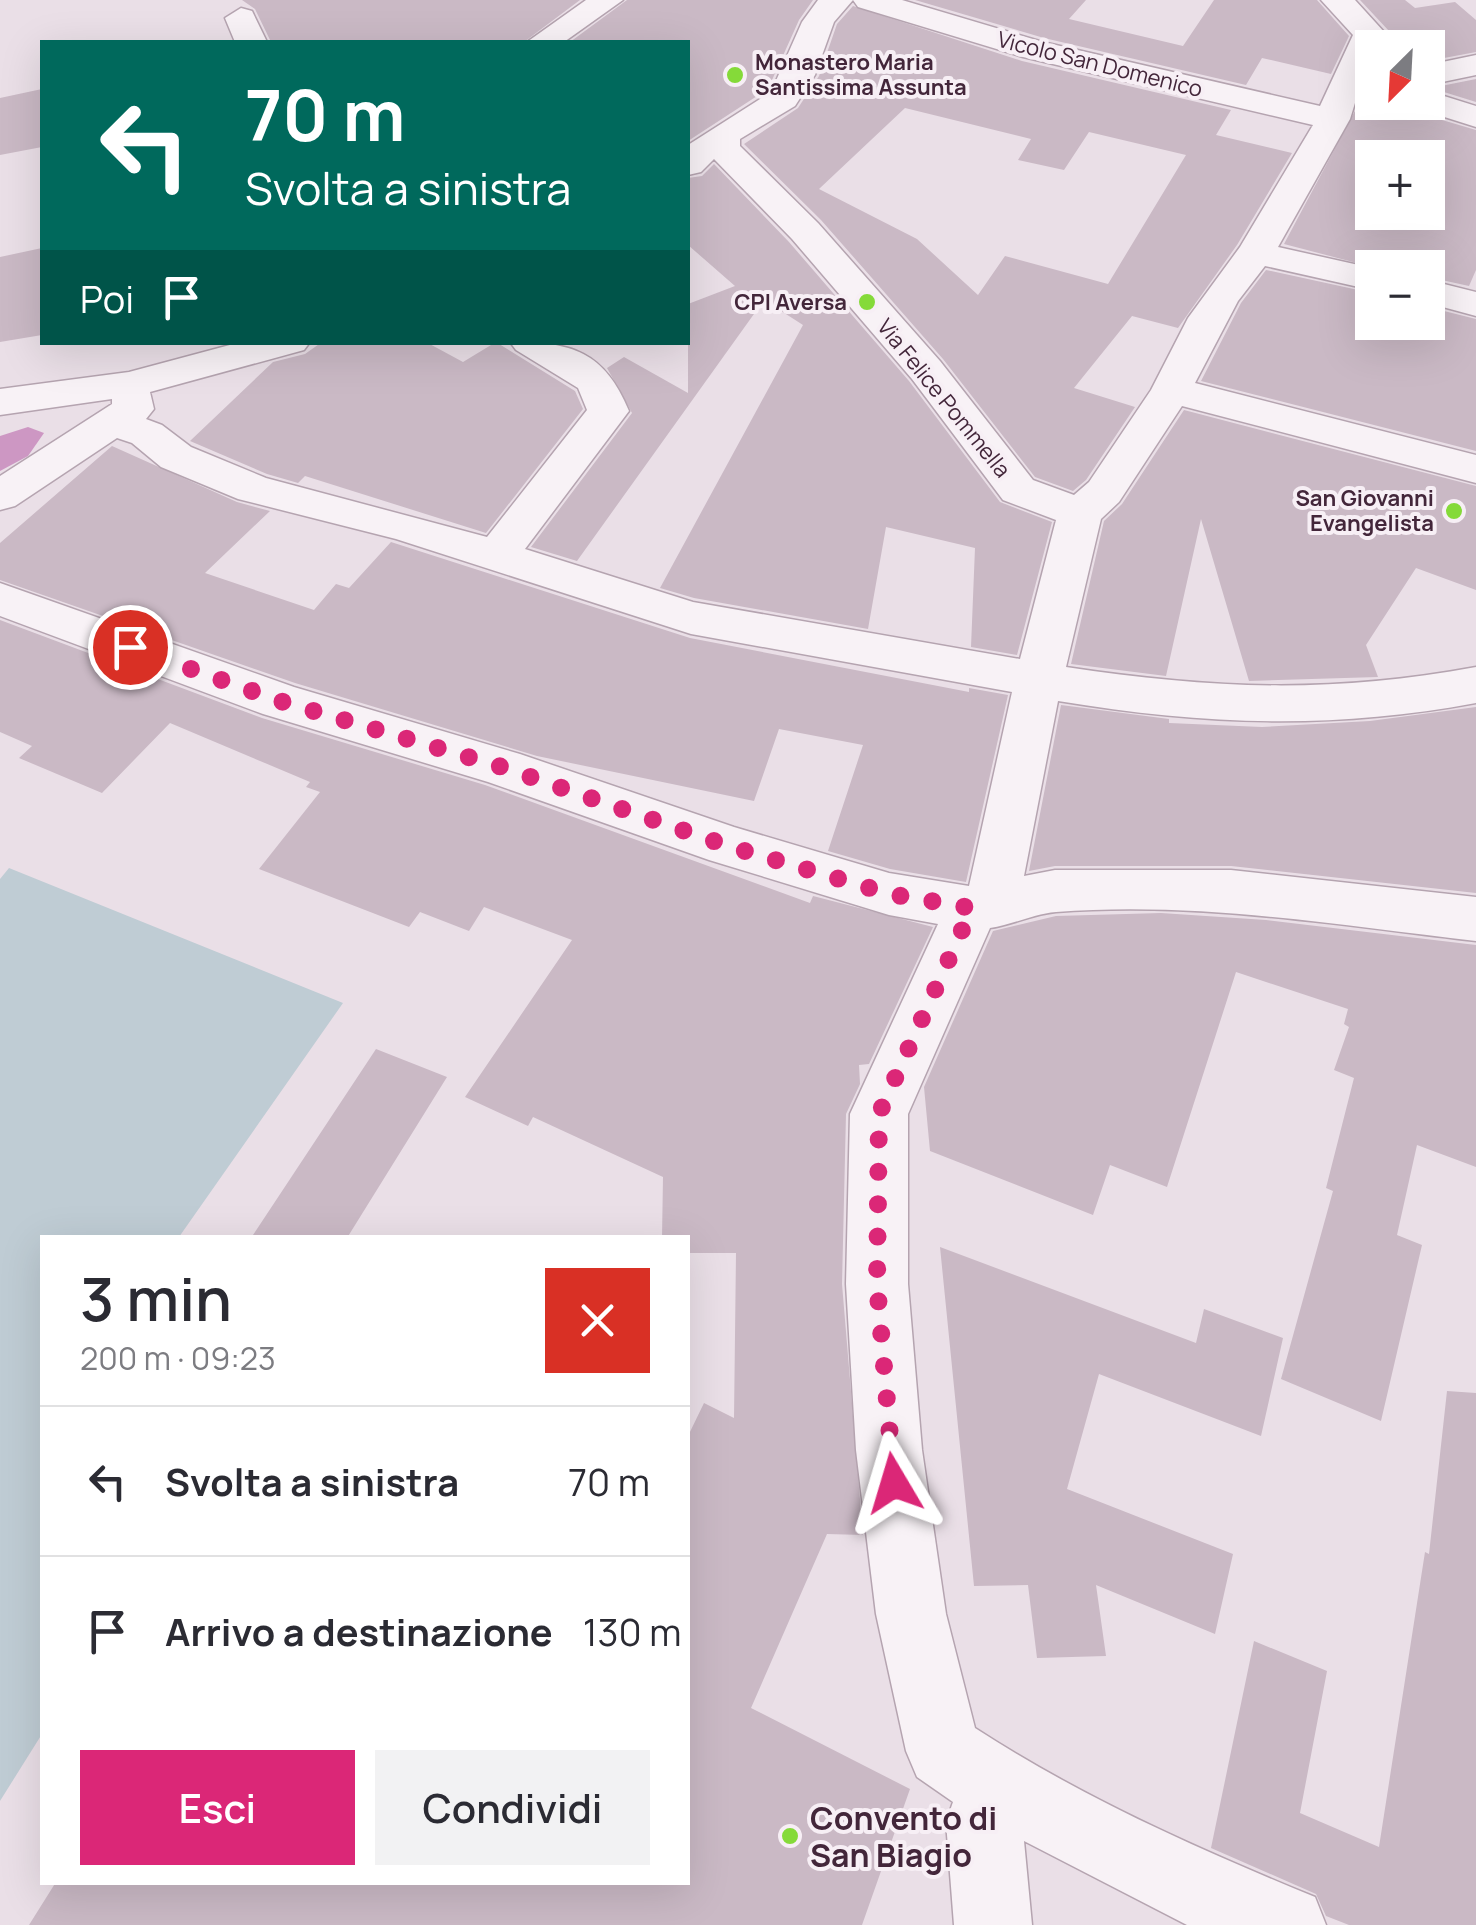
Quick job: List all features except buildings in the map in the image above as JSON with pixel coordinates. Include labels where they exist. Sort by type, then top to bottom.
[{"type":"street","points":[[546,40],[607,0]]},
{"type":"street","points":[[690,162],[723,134],[762,118],[783,99],[799,80],[818,16],[837,0]]},
{"type":"street","name":"Vicolo San Domenico","points":[[868,0],[1034,50],[1333,119]]},
{"type":"street","points":[[1336,0],[1366,30]]},
{"type":"street","points":[[1445,71],[1476,64]]},
{"type":"street","points":[[1287,1925],[1212,1897],[996,1786],[943,1752],[911,1614],[889,1450],[877,1284],[879,1114],[982,907],[1080,513],[1104,492],[1171,390],[1195,340],[1241,268],[1256,253],[1355,86]]},
{"type":"street","points":[[1445,107],[1476,117]]},
{"type":"street","name":"Via Felice Pommella","points":[[723,134],[723,148],[806,231],[926,370],[1018,490],[1080,513]]},
{"type":"street","points":[[1256,253],[1355,275]]},
{"type":"street","points":[[1445,296],[1476,304]]},
{"type":"street","points":[[0,496],[123,404],[282,345]]},
{"type":"street","points":[[496,556],[608,411],[596,381],[542,345]]},
{"type":"street","points":[[1171,390],[1476,469]]},
{"type":"street","points":[[0,402],[123,404]]},
{"type":"street","points":[[123,404],[147,434],[176,457],[253,489],[391,523],[691,618],[1198,705],[1315,706],[1431,696],[1476,684]]},
{"type":"street","points":[[0,599],[280,701],[502,767],[728,846],[890,894],[982,907],[1054,891],[1232,891],[1476,919]]},
{"type":"street","points":[[993,1925],[984,1822],[996,1786]]},
{"type":"shaded area","points":[[28,427],[44,433],[28,456],[0,471],[0,436]]},
{"type":"shaded area","points":[[9,868],[343,1003],[180,1235],[40,1235],[40,1737],[0,1801],[0,879]]},
{"type":"place","name":"Monastero Maria Santissima Assunta","points":[[735,75]]},
{"type":"place","name":"CPI Aversa","points":[[867,302]]},
{"type":"place","name":"San Giovanni Evangelista","points":[[1454,511]]},
{"type":"place","name":"Convento di San Biagio","points":[[790,1836]]},
{"type":"route","points":[[130,647],[280,701],[502,767],[728,846],[890,894],[972,908],[896,1069],[879,1114],[877,1284],[894,1483]]}]
